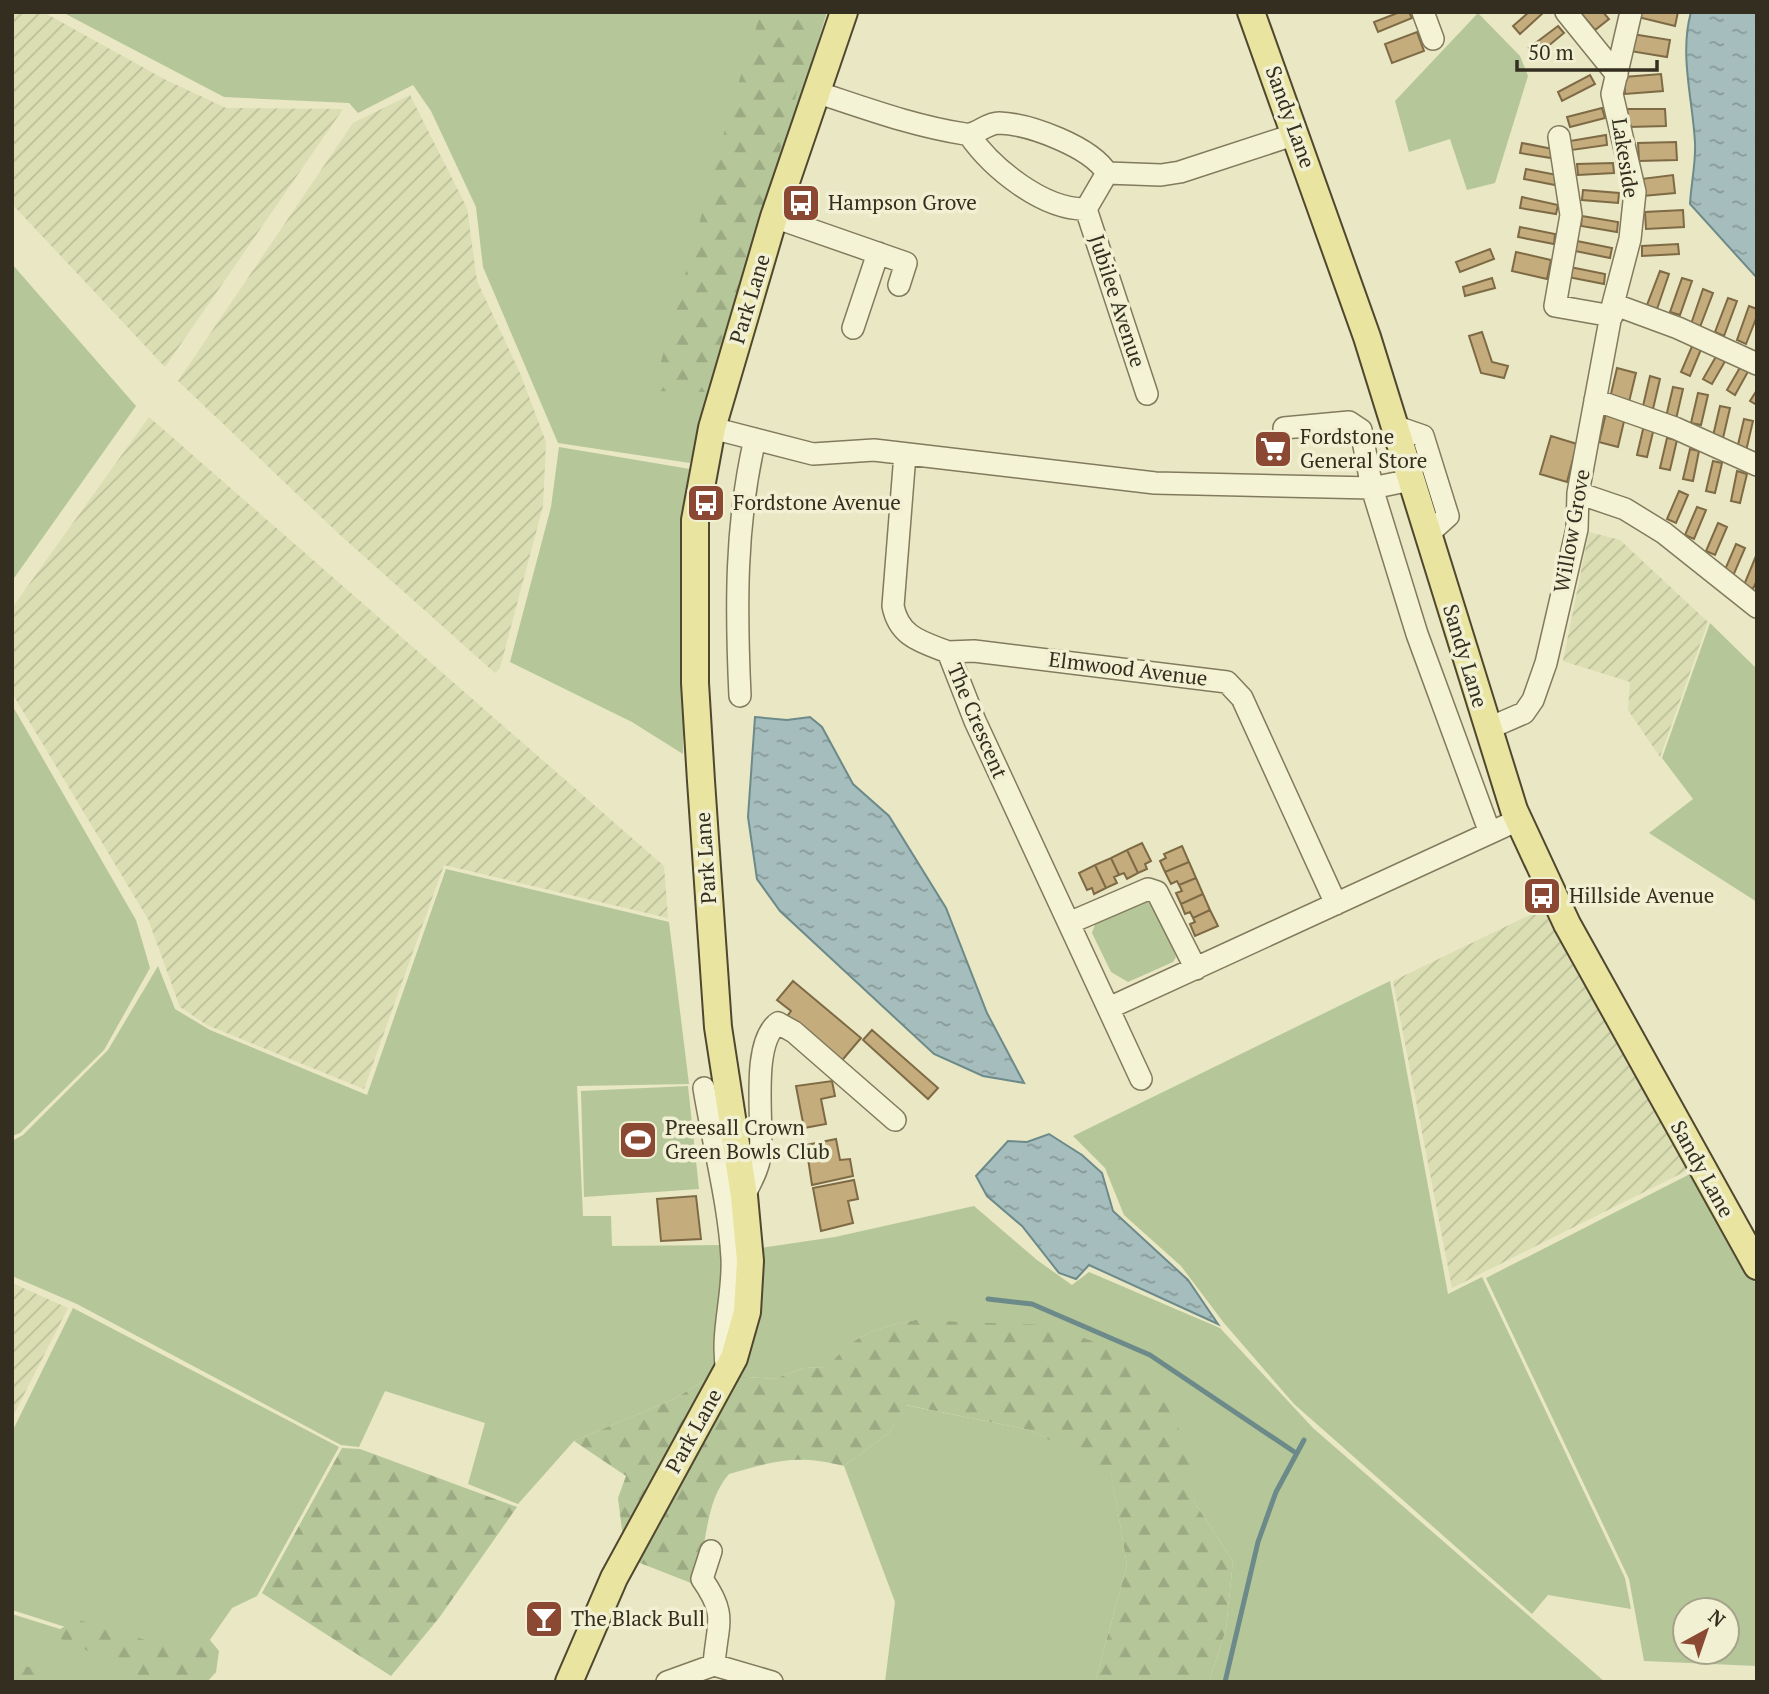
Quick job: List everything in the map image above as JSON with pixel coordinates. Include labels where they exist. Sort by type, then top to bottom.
[{"type":"main road","name":"Park Lane","points":[[569,1682],[614,1578],[727,1371],[747,1312],[750,1261],[744,1196],[718,1027],[695,683],[695,520],[712,428],[774,217],[844,12]]},
{"type":"main road","name":"Sandy Lane","points":[[1251,12],[1296,134],[1396,427],[1487,729],[1518,820],[1567,924],[1757,1266]]},
{"type":"street","points":[[1423,12],[1433,39]]},
{"type":"street","points":[[1566,12],[1617,75]]},
{"type":"street","name":"Lakeside","points":[[1612,310],[1630,239],[1635,192],[1612,94],[1631,12]]},
{"type":"street","points":[[816,92],[909,124],[969,135],[998,123],[1022,128],[1086,152],[1100,162],[1107,173]]},
{"type":"street","points":[[1107,173],[1161,175],[1180,172],[1296,134]]},
{"type":"street","points":[[969,135],[996,168],[1015,181],[1074,209],[1086,209],[1107,173]]},
{"type":"street","points":[[1559,137],[1572,215],[1555,306],[1612,310],[1678,328],[1757,364]]},
{"type":"street","name":"Jubilee Avenue","points":[[1086,209],[1147,394]]},
{"type":"street","points":[[774,217],[906,263],[899,285]]},
{"type":"street","points":[[853,328],[878,253]]},
{"type":"street","name":"Willow Grove","points":[[1487,729],[1524,713],[1533,700],[1546,663],[1577,529],[1578,493],[1612,310]]},
{"type":"street","points":[[1595,400],[1675,428],[1757,465]]},
{"type":"street","name":"Sandy Lane","points":[[1284,428],[1355,424],[1364,437],[1372,488],[1417,634],[1490,833]]},
{"type":"street","points":[[1396,427],[1423,436],[1448,516],[1427,535]]},
{"type":"street","points":[[712,428],[813,454],[853,449],[1155,483],[1372,488],[1411,480]]},
{"type":"street","points":[[740,696],[736,616],[738,555],[743,503],[755,439]]},
{"type":"street","name":"The Crescent","points":[[905,454],[893,606],[896,621],[905,633],[948,652],[970,710],[1141,1079]]},
{"type":"street","points":[[1578,493],[1625,509],[1664,533],[1757,607]]},
{"type":"street","name":"Elmwood Avenue","points":[[948,652],[974,651],[1217,680],[1236,688],[1335,904]]},
{"type":"street","points":[[1109,1008],[1518,820]]},
{"type":"street","points":[[1069,923],[1148,889],[1157,892],[1196,969]]},
{"type":"street","points":[[744,1196],[757,1170],[760,1153],[760,1083],[766,1038],[769,1030],[778,1023],[794,1032],[895,1120]]},
{"type":"street","points":[[704,1088],[732,1258],[732,1291],[723,1350],[727,1371]]},
{"type":"street","points":[[711,1551],[702,1579],[717,1601],[720,1615],[714,1665]]},
{"type":"street","points":[[667,1682],[714,1665],[772,1682]]},
{"type":"green space","points":[[12,12],[43,12],[166,80],[226,108],[343,109],[165,367],[12,204]]},
{"type":"green space","points":[[62,12],[827,12],[690,463],[558,443],[483,267],[476,207],[431,111],[413,85],[358,113],[349,103],[224,97]]},
{"type":"green space","points":[[761,12],[820,12],[757,230],[705,392],[653,391],[734,97]]},
{"type":"green space","points":[[1478,13],[1520,56],[1528,76],[1495,183],[1467,190],[1450,139],[1409,152],[1395,101]]},
{"type":"green space","points":[[410,95],[467,208],[477,281],[520,373],[546,442],[543,506],[500,668],[495,673],[339,534],[178,381],[353,123]]},
{"type":"green space","points":[[12,264],[136,406],[12,581]]},
{"type":"green space","points":[[149,417],[664,866],[668,918],[444,865],[364,1089],[207,1025],[180,1007],[148,919],[12,693],[12,608]]},
{"type":"green space","points":[[559,447],[690,469],[684,511],[683,754],[632,722],[510,662],[551,507]]},
{"type":"green space","points":[[1589,532],[1620,540],[1708,622],[1660,757],[1628,710],[1630,682],[1563,661]]},
{"type":"green space","points":[[1710,623],[1757,669],[1757,902],[1649,833],[1693,799],[1662,758]]},
{"type":"green space","points":[[12,705],[136,920],[150,968],[104,1050],[20,1133],[12,1136]]},
{"type":"green space","points":[[446,869],[669,922],[689,1084],[577,1086],[583,1216],[611,1216],[612,1246],[727,1245],[720,1371],[674,1399],[574,1441],[518,1504],[468,1484],[485,1423],[385,1391],[359,1447],[341,1445],[77,1304],[12,1276],[12,1141],[23,1135],[108,1050],[158,966],[175,1009],[210,1030],[367,1095]]},
{"type":"green space","points":[[1145,899],[1153,902],[1176,957],[1173,962],[1128,982],[1111,972],[1092,933],[1096,921]]},
{"type":"green space","points":[[1544,908],[1690,1169],[1452,1288],[1393,981]]},
{"type":"green space","points":[[1390,981],[1448,1294],[1482,1277],[1625,1578],[1631,1609],[1548,1595],[1532,1614],[1294,1404],[1224,1323],[1181,1266],[1124,1215],[1105,1168],[1073,1136]]},
{"type":"green space","name":"Preesall Crown Green Bowls Club","points":[[688,1086],[699,1189],[584,1197],[581,1091]]},
{"type":"green space","points":[[1692,1173],[1757,1286],[1757,1666],[1741,1665],[1741,1596],[1671,1596],[1671,1662],[1644,1661],[1629,1579],[1486,1278]]},
{"type":"green space","points":[[974,1206],[1037,1260],[1072,1285],[1089,1272],[1220,1328],[1313,1428],[1605,1682],[1209,1682],[1226,1629],[1233,1561],[1193,1500],[1193,1461],[915,1320],[867,1334],[848,1347],[829,1367],[804,1368],[774,1379],[734,1376],[760,1248],[835,1237]]},
{"type":"green space","points":[[12,1283],[68,1308],[12,1418]]},
{"type":"green space","points":[[73,1308],[339,1447],[257,1596],[232,1608],[191,1667],[12,1610],[12,1432]]},
{"type":"green space","points":[[915,1320],[1047,1325],[1106,1346],[1169,1407],[1193,1461],[1193,1500],[1233,1561],[1226,1629],[1209,1682],[1095,1682],[1127,1565],[1111,1472],[1030,1430],[906,1405],[890,1432],[844,1466],[798,1460],[729,1474],[714,1499],[701,1556],[691,1583],[635,1561],[734,1376],[774,1379],[804,1368],[828,1367],[848,1347],[867,1334]]},
{"type":"green space","points":[[720,1371],[623,1538],[618,1498],[626,1476],[574,1441],[674,1399]]},
{"type":"green space","points":[[905,1405],[1030,1430],[1111,1471],[1127,1565],[1095,1682],[885,1682],[895,1602],[844,1466],[890,1432]]},
{"type":"green space","points":[[342,1448],[360,1449],[517,1507],[439,1618],[391,1676],[262,1593]]},
{"type":"green space","points":[[12,1614],[191,1670],[181,1682],[55,1682],[12,1668]]},
{"type":"green space","points":[[75,1619],[169,1647],[182,1647],[205,1634],[219,1651],[216,1672],[207,1682],[153,1682],[131,1675],[116,1677],[102,1657],[52,1635]]},
{"type":"green space","points":[[12,1662],[79,1682],[12,1682]]},
{"type":"water","points":[[1691,12],[1757,12],[1757,278],[1690,204],[1695,151],[1686,45]]},
{"type":"water","points":[[755,717],[787,720],[810,717],[822,727],[853,784],[889,816],[946,908],[987,1013],[1024,1083],[983,1076],[934,1054],[780,911],[757,879],[748,817]]},
{"type":"water","points":[[1049,1134],[1082,1155],[1102,1173],[1113,1211],[1188,1280],[1218,1324],[1089,1265],[1076,1279],[1059,1273],[1022,1226],[987,1196],[976,1176],[1008,1141],[1027,1142]]},
{"type":"building","points":[[1400,12],[1409,12],[1412,18],[1378,32],[1374,22]]},
{"type":"building","points":[[1529,12],[1544,12],[1520,34],[1513,26]]},
{"type":"building","points":[[1580,12],[1603,12],[1609,19],[1595,30]]},
{"type":"building","points":[[1639,12],[1678,12],[1675,26],[1638,17]]},
{"type":"building","points":[[1558,26],[1564,33],[1536,56],[1529,48]]},
{"type":"building","points":[[1417,32],[1424,51],[1392,63],[1385,44]]},
{"type":"building","points":[[1632,34],[1670,40],[1667,57],[1630,51]]},
{"type":"building","points":[[1661,74],[1663,91],[1625,94],[1624,77]]},
{"type":"building","points":[[1590,75],[1595,84],[1562,101],[1558,92]]},
{"type":"building","points":[[1602,108],[1605,118],[1570,127],[1567,117]]},
{"type":"building","points":[[1627,109],[1665,109],[1666,126],[1628,127]]},
{"type":"building","points":[[1606,135],[1607,145],[1572,150],[1570,141]]},
{"type":"building","points":[[1676,142],[1677,160],[1639,161],[1638,143]]},
{"type":"building","points":[[1522,143],[1553,149],[1551,158],[1520,153]]},
{"type":"building","points":[[1613,163],[1614,173],[1578,175],[1577,164]]},
{"type":"building","points":[[1526,169],[1557,175],[1555,185],[1524,179]]},
{"type":"building","points":[[1673,175],[1675,193],[1643,196],[1641,179]]},
{"type":"building","points":[[1583,190],[1619,193],[1618,203],[1582,200]]},
{"type":"building","points":[[1522,197],[1558,205],[1556,214],[1520,208]]},
{"type":"building","points":[[1683,210],[1684,227],[1646,229],[1645,212]]},
{"type":"building","points":[[1582,216],[1618,222],[1617,232],[1581,226]]},
{"type":"building","points":[[1520,227],[1555,234],[1554,244],[1518,237]]},
{"type":"building","points":[[1577,241],[1612,248],[1610,258],[1575,251]]},
{"type":"building","points":[[1678,244],[1679,254],[1642,256],[1642,246]]},
{"type":"building","points":[[1490,249],[1494,259],[1460,272],[1456,262]]},
{"type":"building","points":[[1516,252],[1551,260],[1547,279],[1512,271]]},
{"type":"building","points":[[1570,267],[1605,274],[1604,284],[1568,277]]},
{"type":"building","points":[[1660,271],[1669,274],[1657,309],[1647,305]]},
{"type":"building","points":[[1492,278],[1495,288],[1465,296],[1463,287]]},
{"type":"building","points":[[1682,278],[1692,281],[1680,315],[1670,312]]},
{"type":"building","points":[[1703,289],[1713,293],[1700,327],[1691,324]]},
{"type":"building","points":[[1728,298],[1737,301],[1724,336],[1715,332]]},
{"type":"building","points":[[1749,306],[1757,309],[1757,316],[1746,344],[1737,340]]},
{"type":"building","points":[[1482,332],[1492,362],[1508,366],[1504,378],[1481,373],[1469,336]]},
{"type":"building","points":[[1693,344],[1702,347],[1690,376],[1681,372]]},
{"type":"building","points":[[1718,353],[1727,358],[1712,384],[1703,379]]},
{"type":"building","points":[[1742,364],[1750,368],[1735,395],[1727,390]]},
{"type":"building","points":[[1617,368],[1636,373],[1629,402],[1610,398]]},
{"type":"building","points":[[1650,376],[1660,379],[1653,409],[1643,406]]},
{"type":"building","points":[[1673,387],[1683,389],[1676,419],[1666,417]]},
{"type":"building","points":[[1757,390],[1757,405],[1750,401]]},
{"type":"building","points":[[1698,393],[1708,395],[1701,425],[1691,423]]},
{"type":"building","points":[[1720,406],[1730,408],[1723,438],[1713,436]]},
{"type":"building","points":[[1606,413],[1625,417],[1618,447],[1599,442]]},
{"type":"building","points":[[1744,419],[1753,421],[1746,451],[1737,449]]},
{"type":"building","points":[[1644,425],[1654,428],[1647,457],[1637,455]]},
{"type":"building","points":[[1551,436],[1577,444],[1567,482],[1540,474]]},
{"type":"building","points":[[1667,438],[1677,440],[1670,470],[1660,468]]},
{"type":"building","points":[[1690,449],[1699,451],[1693,481],[1683,479]]},
{"type":"building","points":[[1713,461],[1722,463],[1715,493],[1706,491]]},
{"type":"building","points":[[1737,471],[1747,474],[1740,503],[1731,501]]},
{"type":"building","points":[[1679,491],[1688,495],[1676,523],[1667,519]]},
{"type":"building","points":[[1697,507],[1706,510],[1694,539],[1685,535]]},
{"type":"building","points":[[1718,523],[1727,527],[1715,555],[1706,551]]},
{"type":"building","points":[[1736,544],[1745,548],[1733,576],[1724,572]]},
{"type":"building","points":[[1756,556],[1757,580],[1753,589],[1744,585]]},
{"type":"building","points":[[1142,843],[1151,861],[1145,864],[1147,869],[1138,873],[1127,850]]},
{"type":"building","points":[[1182,846],[1189,862],[1165,872],[1160,861],[1166,858],[1164,854]]},
{"type":"building","points":[[1127,850],[1138,873],[1127,879],[1124,873],[1119,875],[1111,858]]},
{"type":"building","points":[[1111,858],[1119,875],[1114,877],[1117,883],[1106,888],[1095,865]]},
{"type":"building","points":[[1189,862],[1196,878],[1179,885],[1177,881],[1171,884],[1165,872]]},
{"type":"building","points":[[1095,865],[1106,888],[1094,894],[1092,888],[1087,890],[1079,873]]},
{"type":"building","points":[[1196,878],[1203,894],[1181,904],[1176,893],[1182,891],[1179,885]]},
{"type":"building","points":[[1203,894],[1210,910],[1193,918],[1190,912],[1185,914],[1181,904]]},
{"type":"building","points":[[1210,910],[1218,926],[1195,936],[1190,924],[1195,922],[1193,918]]},
{"type":"building","points":[[793,981],[861,1038],[838,1065],[785,1019],[791,1011],[777,1000]]},
{"type":"building","points":[[872,1030],[938,1088],[928,1099],[863,1040]]},
{"type":"building","points":[[832,1081],[835,1096],[821,1099],[826,1124],[804,1128],[796,1086]]},
{"type":"building","points":[[836,1139],[840,1160],[850,1159],[853,1176],[812,1185],[806,1145]]},
{"type":"building","points":[[854,1180],[858,1199],[848,1201],[853,1223],[821,1231],[813,1188]]},
{"type":"building","points":[[696,1196],[701,1239],[661,1241],[657,1199]]},
{"type":"waterway","points":[[988,1299],[1032,1304],[1150,1355],[1296,1453]]},
{"type":"waterway","points":[[1225,1682],[1258,1542],[1276,1492],[1304,1440]]},
{"type":"place","name":"Hampson Grove","points":[[801,203]]},
{"type":"place","name":"Fordstone General Store","points":[[1273,449]]},
{"type":"place","name":"Fordstone Avenue","points":[[706,503]]},
{"type":"place","name":"Hillside Avenue","points":[[1542,896]]},
{"type":"place","name":"Preesall Crown Green Bowls Club","points":[[638,1140]]},
{"type":"place","name":"The Black Bull","points":[[544,1619]]}]
